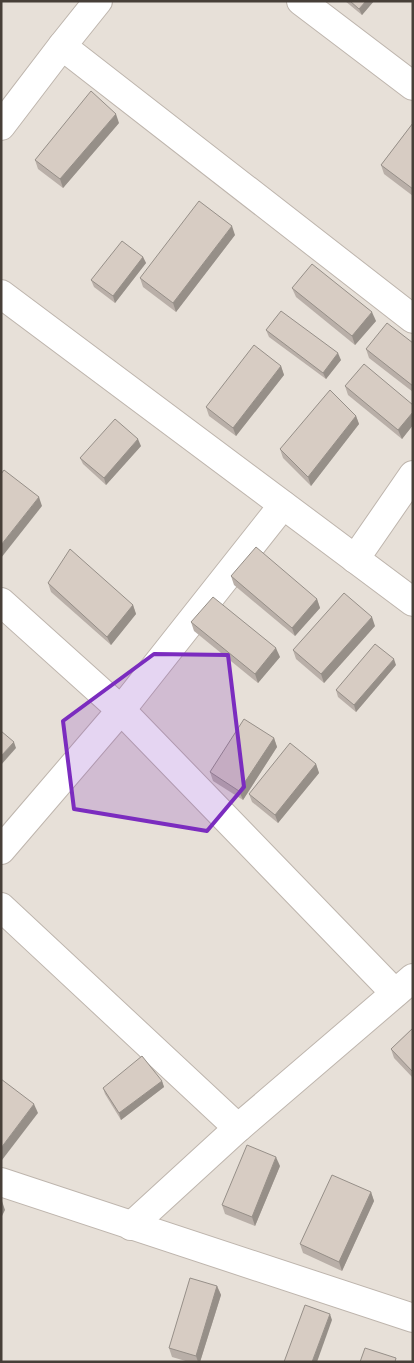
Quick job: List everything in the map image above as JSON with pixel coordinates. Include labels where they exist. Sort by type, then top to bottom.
[{"type":"street","points":[[1,126],[98,1]]},
{"type":"street","points":[[301,1],[413,86]]},
{"type":"street","points":[[62,46],[413,319]]},
{"type":"street","points":[[1,294],[413,602]]},
{"type":"street","points":[[355,558],[413,475]]},
{"type":"street","points":[[1,850],[121,710],[283,505]]},
{"type":"street","points":[[1,602],[121,710],[404,985],[238,1128],[131,1226]]},
{"type":"street","points":[[1,907],[238,1128]]},
{"type":"street","points":[[1,1182],[413,1318]]},
{"type":"highlighted area","points":[[154,654],[228,655],[244,787],[207,831],[74,809],[63,721]]},
{"type":"shaded area","points":[[1,1],[413,1],[413,1362],[1,1362]]},
{"type":"building","points":[[350,1],[366,1],[359,9]]},
{"type":"building","points":[[91,91],[116,114],[60,179],[35,160]]},
{"type":"building","points":[[413,123],[413,189],[381,165]]},
{"type":"building","points":[[199,201],[232,226],[173,303],[140,278]]},
{"type":"building","points":[[122,241],[143,257],[113,296],[91,280]]},
{"type":"building","points":[[312,264],[372,312],[352,336],[292,288]]},
{"type":"building","points":[[281,311],[338,353],[323,373],[266,330]]},
{"type":"building","points":[[387,323],[413,343],[413,386],[366,349]]},
{"type":"building","points":[[254,345],[281,366],[233,428],[206,407]]},
{"type":"building","points":[[364,364],[413,405],[413,412],[398,430],[345,386]]},
{"type":"building","points":[[330,390],[356,416],[308,477],[280,449]]},
{"type":"building","points":[[115,419],[138,439],[104,478],[80,458]]},
{"type":"building","points":[[4,470],[39,497],[1,545],[1,474]]},
{"type":"building","points":[[256,547],[317,599],[292,628],[231,576]]},
{"type":"building","points":[[70,549],[133,605],[107,637],[48,583]]},
{"type":"building","points":[[344,593],[372,617],[321,674],[293,650]]},
{"type":"building","points":[[213,597],[276,648],[255,674],[191,622]]},
{"type":"building","points":[[375,644],[394,659],[354,705],[336,690]]},
{"type":"building","points":[[244,719],[274,738],[239,791],[210,772]]},
{"type":"building","points":[[1,731],[14,742],[1,756]]},
{"type":"building","points":[[290,743],[316,764],[275,815],[249,794]]},
{"type":"building","points":[[413,1028],[413,1072],[391,1049]]},
{"type":"building","points":[[142,1056],[162,1081],[119,1113],[103,1088]]},
{"type":"building","points":[[1,1079],[34,1104],[1,1148]]},
{"type":"building","points":[[247,1145],[276,1157],[252,1217],[222,1205]]},
{"type":"building","points":[[332,1175],[371,1192],[339,1262],[300,1244]]},
{"type":"building","points":[[190,1278],[217,1286],[196,1356],[169,1348]]},
{"type":"building","points":[[305,1305],[330,1314],[312,1362],[284,1362]]},
{"type":"building","points":[[365,1348],[396,1358],[395,1362],[360,1362]]}]
